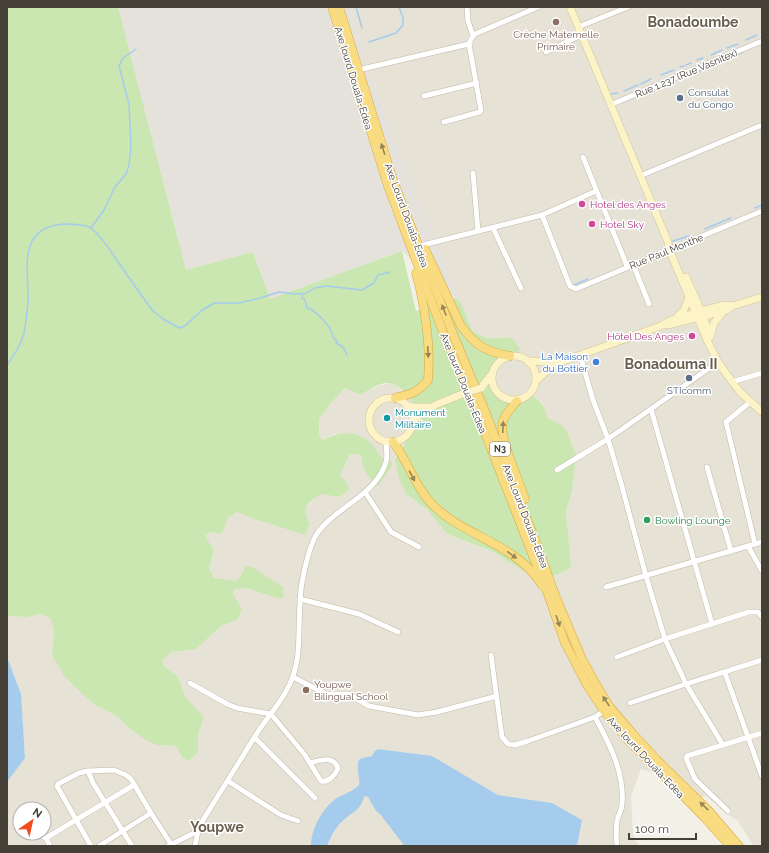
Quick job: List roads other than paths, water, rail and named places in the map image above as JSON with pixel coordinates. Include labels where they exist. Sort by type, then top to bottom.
[{"type":"highway","name":"Axe lourd Douala-Edea","points":[[332,7],[379,159],[409,231],[443,332],[477,412],[549,597],[565,643],[586,685],[604,711],[628,740],[730,846]]},
{"type":"highway","name":"Axe Lourd Douala-Edea","points":[[339,7],[409,231],[484,408],[555,595],[573,638],[594,682],[610,706],[642,744],[709,811],[739,846]]},
{"type":"highway","points":[[409,231],[423,245],[461,326],[468,336],[485,350],[510,356]]},
{"type":"highway","points":[[394,398],[414,393],[421,389],[428,380],[429,375],[427,338],[420,288],[409,231]]},
{"type":"highway","points":[[518,401],[503,420],[502,431],[525,498],[537,545]]},
{"type":"highway","points":[[389,442],[400,452],[421,490],[434,506],[459,524],[506,550],[518,559],[538,579],[549,597]]},
{"type":"main road","points":[[570,7],[699,315],[707,340],[718,362],[732,382],[750,402],[762,412]]},
{"type":"main road","points":[[670,246],[689,297],[710,337],[711,346]]},
{"type":"main road","points":[[674,319],[684,310],[689,297]]},
{"type":"main road","points":[[710,337],[714,323],[724,311],[732,306],[762,297]]},
{"type":"main road","points":[[663,325],[670,325],[725,305],[732,306]]},
{"type":"main road","points":[[536,381],[548,370],[561,362],[663,325],[674,319],[724,311]]},
{"type":"main road","points":[[481,388],[491,375],[496,364],[510,356],[518,356],[528,361],[536,374],[536,381],[533,390],[526,397],[518,401],[510,400],[502,398],[496,392],[491,375]]},
{"type":"main road","points":[[528,361],[561,362]]},
{"type":"main road","points":[[412,423],[430,407],[462,394],[481,388],[496,392]]},
{"type":"main road","points":[[394,398],[402,401],[407,406],[412,414],[412,423],[411,429],[404,438],[389,442],[379,438],[373,433],[368,419],[370,411],[380,400],[394,398]]},
{"type":"main road","points":[[407,406],[430,407]]},
{"type":"street","points":[[467,7],[468,21],[473,36]]},
{"type":"street","points":[[444,122],[480,112],[481,110],[469,44],[473,36],[538,7]]},
{"type":"street","points":[[578,27],[628,7]]},
{"type":"street","points":[[546,52],[582,35]]},
{"type":"street","name":"Rue 1.237 (Rue Vasnitex)","points":[[610,105],[762,41]]},
{"type":"street","points":[[358,70],[469,44]]},
{"type":"street","points":[[424,96],[476,83]]},
{"type":"street","points":[[640,176],[762,125]]},
{"type":"street","points":[[583,157],[596,191],[649,304]]},
{"type":"street","points":[[473,173],[478,231]]},
{"type":"street","points":[[423,245],[542,215],[596,191]]},
{"type":"street","name":"Rue Paul Monthe","points":[[542,215],[570,286],[576,289],[670,246],[762,211]]},
{"type":"street","points":[[493,228],[521,288]]},
{"type":"street","points":[[580,355],[593,400],[608,439],[665,639],[686,684],[723,745]]},
{"type":"street","points":[[557,470],[608,439],[718,362]]},
{"type":"street","points":[[732,382],[762,373]]},
{"type":"street","points":[[750,402],[726,422],[755,544]]},
{"type":"street","points":[[651,409],[712,624]]},
{"type":"street","points":[[195,846],[198,831],[203,820],[282,698],[293,677],[297,658],[300,600],[309,555],[315,539],[327,523],[369,489],[384,468],[387,459],[389,442]]},
{"type":"street","points":[[706,468],[731,551]]},
{"type":"street","points":[[366,492],[391,532],[419,546]]},
{"type":"street","points":[[606,587],[762,542]]},
{"type":"street","points":[[748,546],[762,571]]},
{"type":"street","points":[[300,600],[359,614],[398,632]]},
{"type":"street","points":[[617,657],[665,639],[755,611],[760,613],[762,617]]},
{"type":"street","points":[[491,655],[502,737],[505,742],[511,745],[528,741],[594,717],[604,711]]},
{"type":"street","points":[[630,703],[762,660]]},
{"type":"street","points":[[725,673],[762,776]]},
{"type":"street","points":[[293,677],[326,694],[348,694],[369,706],[418,715],[437,712],[497,696]]},
{"type":"street","points":[[190,683],[237,708],[271,714],[310,763],[319,779],[324,782],[333,776],[338,769],[337,764],[330,760],[310,763]]},
{"type":"street","points":[[594,717],[610,746],[621,779],[623,792],[622,806],[617,822],[617,846]]},
{"type":"street","points":[[728,811],[695,779],[686,760],[687,756],[762,733]]},
{"type":"street","points":[[255,738],[315,798]]},
{"type":"street","points":[[91,846],[75,820],[57,785],[79,773],[88,771],[114,770],[122,772],[131,779],[170,845],[198,831]]},
{"type":"street","points":[[88,771],[104,803],[132,846]]},
{"type":"street","points":[[228,781],[281,815],[298,820]]},
{"type":"street","points":[[52,834],[134,785]]},
{"type":"street","points":[[99,846],[151,813]]},
{"type":"water","points":[[7,657],[21,694],[25,758],[7,782]]},
{"type":"water","points":[[378,749],[432,756],[498,795],[552,803],[582,820],[577,846],[403,846],[366,796],[358,808],[338,826],[327,846],[311,846],[313,833],[319,819],[327,807],[337,798],[359,785],[359,760],[372,756]]},
{"type":"waterway","points":[[356,7],[362,28]]},
{"type":"waterway","points":[[369,42],[396,33],[403,25],[403,18],[399,7]]},
{"type":"waterway","points":[[746,40],[757,35]]},
{"type":"waterway","points":[[727,48],[738,44]]},
{"type":"waterway","points":[[91,228],[104,210],[115,187],[126,174],[129,165],[131,146],[129,104],[119,66],[123,58],[136,49]]},
{"type":"waterway","points":[[711,55],[722,50]]},
{"type":"waterway","points":[[736,55],[743,52]]},
{"type":"waterway","points":[[697,60],[703,58]]},
{"type":"waterway","points":[[686,65],[691,63]]},
{"type":"waterway","points":[[680,67],[684,66]]},
{"type":"waterway","points":[[699,71],[709,67]]},
{"type":"waterway","points":[[661,75],[674,70]]},
{"type":"waterway","points":[[641,84],[651,79]]},
{"type":"waterway","points":[[648,92],[672,82]]},
{"type":"waterway","points":[[624,91],[638,85]]},
{"type":"waterway","points":[[611,94],[618,93]]},
{"type":"waterway","points":[[755,208],[762,205]]},
{"type":"waterway","points":[[705,229],[731,218]]},
{"type":"waterway","points":[[7,365],[15,354],[24,333],[28,303],[28,252],[38,233],[49,227],[71,224],[91,228],[105,242],[153,311],[163,319],[179,328],[185,326],[201,311],[214,303],[239,303],[279,292],[295,294],[307,293],[314,288],[327,286],[362,290],[374,283],[378,275],[390,272]]},
{"type":"waterway","points":[[673,241],[689,236]]},
{"type":"waterway","points":[[574,285],[588,279]]},
{"type":"waterway","points":[[302,294],[302,298],[305,300],[307,308],[317,314],[324,321],[332,332],[333,338],[337,341],[336,343],[343,347],[347,355]]},
{"type":"place","name":"Crèche Maternelle Primaire","points":[[556,22]]},
{"type":"place","name":"Consulat du Congo","points":[[680,98]]},
{"type":"place","name":"Hotel des Anges","points":[[582,204]]},
{"type":"place","name":"Hotel Sky","points":[[592,224]]},
{"type":"place","name":"Hôtel Des Anges","points":[[692,336]]},
{"type":"place","name":"La Maison du Bottier","points":[[596,362]]},
{"type":"place","name":"STIcomm","points":[[689,378]]},
{"type":"place","name":"Monument Militaire","points":[[387,418]]},
{"type":"place","name":"Bowling Lounge","points":[[647,520]]},
{"type":"place","name":"Youpwe Bilingual School","points":[[306,690]]},
{"type":"district","name":"Bonadoumbe","points":[[693,22]]},
{"type":"district","name":"Bonadouma II","points":[[671,364]]},
{"type":"district","name":"Youpwe","points":[[217,827]]}]
